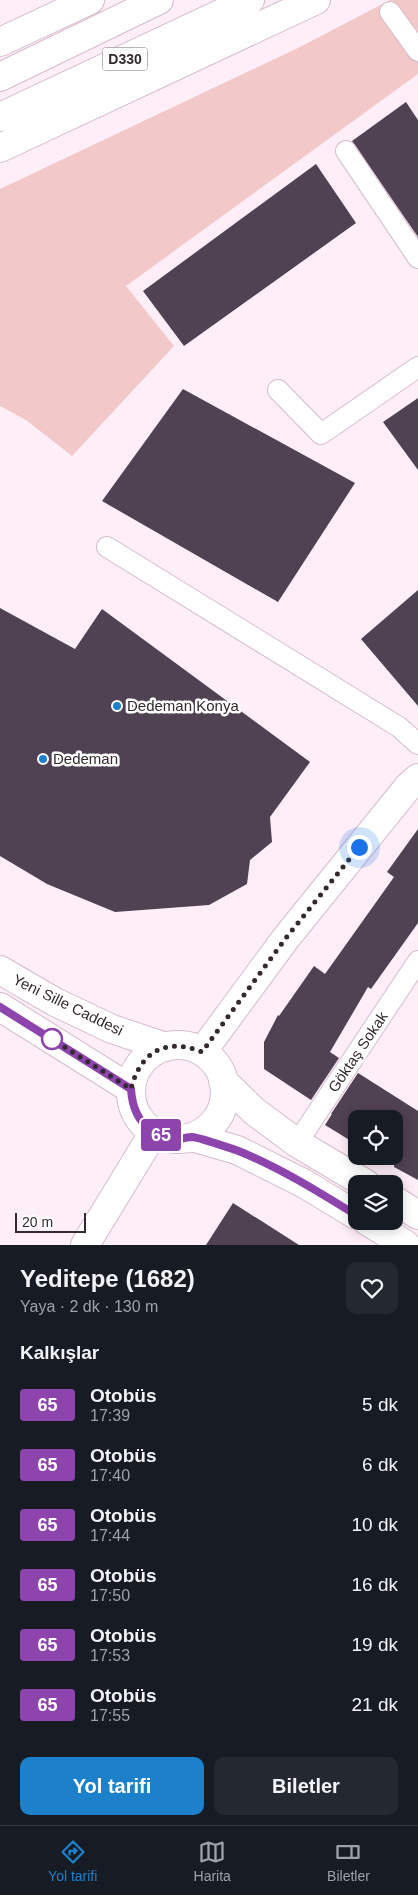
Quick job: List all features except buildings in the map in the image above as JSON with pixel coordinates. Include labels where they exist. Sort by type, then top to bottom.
[{"type":"main road","points":[[0,42],[90,0]]},
{"type":"main road","name":"D330","points":[[0,77],[159,0]]},
{"type":"main road","name":"D330","points":[[0,118],[250,0]]},
{"type":"main road","points":[[0,148],[316,0]]},
{"type":"main road","points":[[202,1052],[292,930],[408,787],[418,778]]},
{"type":"main road","name":"Yeni Sille Caddesi","points":[[0,970],[55,1002],[112,1029],[166,1047]]},
{"type":"main road","points":[[0,1007],[131,1089]]},
{"type":"main road","points":[[166,1047],[191,1047],[202,1052],[219,1069],[223,1081],[225,1095],[222,1109],[215,1122],[204,1131],[192,1137],[179,1139],[166,1137],[154,1132],[143,1124],[136,1114],[132,1102],[131,1089],[134,1075],[142,1062],[153,1053],[166,1047]]},
{"type":"main road","points":[[223,1081],[254,1111],[297,1143],[351,1175]]},
{"type":"main road","points":[[85,1245],[154,1132]]},
{"type":"main road","points":[[192,1137],[236,1150],[303,1183],[348,1210]]},
{"type":"main road","points":[[403,1206],[418,1215]]},
{"type":"main road","points":[[382,1230],[406,1245]]},
{"type":"street","points":[[390,12],[418,51]]},
{"type":"street","points":[[346,150],[418,258]]},
{"type":"street","points":[[278,390],[321,434],[418,367]]},
{"type":"street","points":[[107,547],[399,728],[418,744]]},
{"type":"street","name":"Göktaş Sokak","points":[[297,1143],[418,961]]},
{"type":"shaded area","points":[[390,0],[418,0],[418,74],[126,286],[174,346],[72,456],[26,420],[0,406],[0,189],[300,47]]},
{"type":"bus line","name":"65","points":[[0,1007],[78,1054],[131,1089],[132,1102],[136,1114],[143,1124],[154,1132],[166,1137],[179,1139],[192,1137],[236,1150],[303,1183],[348,1210]]},
{"type":"place","name":"Dedeman Konya","points":[[117,706]]},
{"type":"place","name":"Dedeman","points":[[43,759]]},
{"type":"route","points":[[52,1039],[47,1036],[131,1089],[134,1075],[142,1062],[153,1053],[166,1047],[179,1046],[191,1047],[202,1052],[286,938],[359,847]]}]
